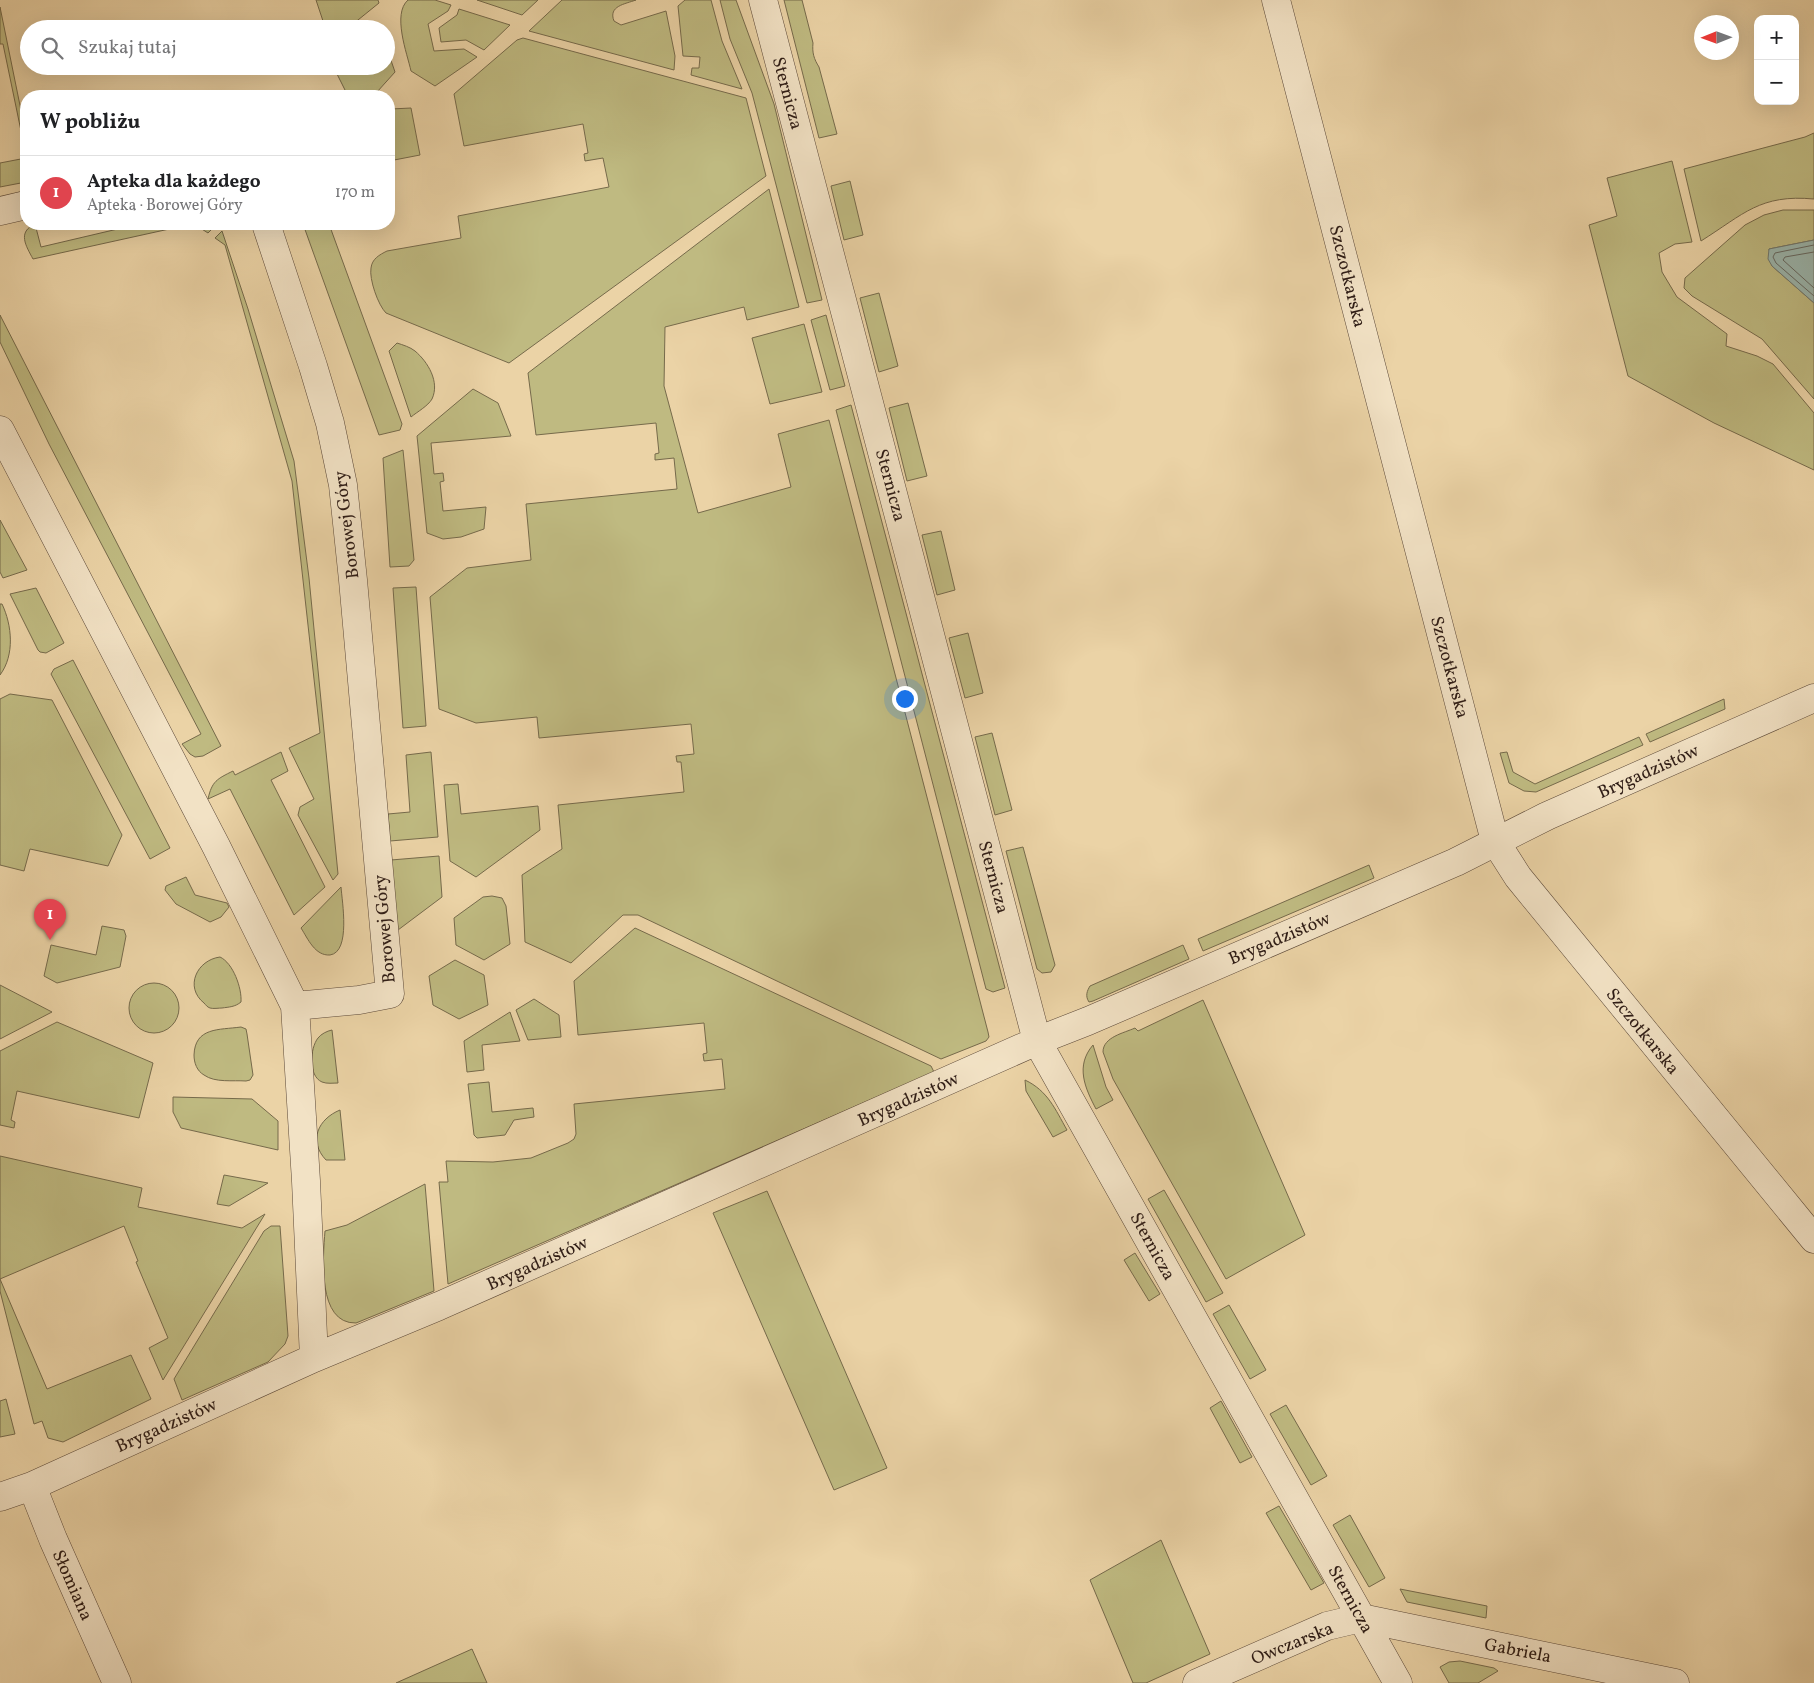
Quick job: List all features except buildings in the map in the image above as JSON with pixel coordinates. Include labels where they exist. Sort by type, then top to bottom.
[{"type":"street","name":"Sternicza","points":[[763,0],[1037,1041],[1398,1683]]},
{"type":"street","name":"Szczotkarska","points":[[1276,0],[1495,841],[1518,878],[1814,1239]]},
{"type":"street","points":[[0,211],[20,206]]},
{"type":"street","name":"Borowej Góry","points":[[268,230],[330,422],[343,485],[390,994],[359,1000],[295,1006]]},
{"type":"street","points":[[0,430],[187,789],[295,1006],[306,1181],[314,1358]]},
{"type":"street","name":"Brygadzistów","points":[[0,1497],[32,1486],[314,1358],[445,1304],[1037,1041],[1456,862],[1547,816],[1814,698]]},
{"type":"street","name":"Słomiana","points":[[32,1486],[117,1683]]},
{"type":"street","name":"Owczarska","points":[[1197,1683],[1327,1626],[1361,1618]]},
{"type":"street","name":"Gabriela","points":[[1361,1618],[1675,1683]]},
{"type":"shaded area","points":[[316,0],[378,0],[379,3],[358,20],[323,20]]},
{"type":"shaded area","points":[[408,0],[435,0],[451,5],[448,11],[428,24],[434,51],[464,49],[477,57],[435,86],[411,71],[401,24],[403,6]]},
{"type":"shaded area","points":[[477,0],[538,0],[522,15]]},
{"type":"shaded area","points":[[562,0],[636,0],[619,6],[613,12],[614,21],[621,25],[666,11],[675,56],[674,70],[529,31]]},
{"type":"shaded area","points":[[685,0],[711,0],[722,41],[742,89],[691,75],[692,68],[699,68],[700,57],[683,56],[678,6]]},
{"type":"shaded area","points":[[720,0],[736,0],[774,104],[822,300],[807,303],[752,93],[730,39]]},
{"type":"shaded area","points":[[784,0],[802,0],[813,43],[814,56],[819,67],[837,134],[819,138]]},
{"type":"shaded area","points":[[0,7],[20,105],[20,126],[3,44],[0,44]]},
{"type":"shaded area","points":[[459,9],[510,25],[484,50],[466,40],[441,42],[439,28],[457,15]]},
{"type":"shaded area","points":[[523,38],[746,98],[766,176],[509,363],[386,313],[377,298],[371,273],[374,260],[387,251],[461,238],[458,216],[609,187],[603,158],[585,161],[584,154],[588,153],[583,124],[464,146],[454,94],[517,40]]},
{"type":"shaded area","points":[[338,75],[392,75],[379,90],[345,90]]},
{"type":"shaded area","points":[[411,108],[420,155],[395,160],[395,109]]},
{"type":"shaded area","points":[[1814,133],[1814,199],[1795,198],[1766,203],[1741,215],[1701,241],[1684,169]]},
{"type":"shaded area","points":[[20,159],[20,183],[0,187],[0,163]]},
{"type":"shaded area","points":[[1672,161],[1692,242],[1675,244],[1659,253],[1662,272],[1677,297],[1727,334],[1726,346],[1757,356],[1773,364],[1814,413],[1814,470],[1714,423],[1628,376],[1589,225],[1617,216],[1607,178]]},
{"type":"shaded area","points":[[850,181],[863,235],[844,240],[831,186]]},
{"type":"shaded area","points":[[769,189],[799,307],[747,320],[744,307],[665,327],[664,386],[698,513],[791,487],[778,434],[829,420],[989,1037],[986,1041],[941,1059],[638,915],[623,915],[571,963],[525,942],[522,875],[562,849],[558,805],[684,792],[681,762],[677,762],[676,756],[694,754],[691,724],[539,738],[537,717],[476,723],[439,709],[430,597],[467,568],[531,560],[526,504],[677,489],[674,458],[655,460],[655,454],[659,453],[656,423],[536,435],[528,373]]},
{"type":"shaded area","points":[[1783,210],[1814,210],[1814,240],[1769,249],[1772,266],[1814,303],[1814,399],[1762,339],[1692,296],[1684,288],[1685,278],[1745,225],[1764,215]]},
{"type":"shaded area","points":[[37,230],[41,247],[113,230],[165,230],[33,259],[25,240],[26,231]]},
{"type":"shaded area","points":[[305,230],[331,230],[402,424],[400,430],[379,435]]},
{"type":"shaded area","points":[[222,231],[248,309],[294,461],[309,578],[338,874],[333,880],[298,815],[300,807],[314,799],[289,748],[320,733],[292,481],[225,245],[215,238]]},
{"type":"shaded area","points":[[879,293],[898,366],[879,372],[860,298]]},
{"type":"shaded area","points":[[0,315],[221,746],[203,756],[195,757],[182,744],[201,734],[49,444],[0,342]]},
{"type":"shaded area","points":[[826,315],[845,386],[830,390],[811,320]]},
{"type":"shaded area","points":[[804,324],[822,392],[770,404],[752,338]]},
{"type":"shaded area","points":[[397,343],[415,351],[424,361],[434,379],[435,386],[432,399],[411,417],[389,351]]},
{"type":"shaded area","points":[[473,389],[498,403],[511,436],[431,443],[434,474],[443,473],[444,481],[440,482],[443,511],[486,507],[484,529],[461,537],[443,539],[427,533],[417,436]]},
{"type":"shaded area","points":[[908,403],[927,476],[907,481],[889,408]]},
{"type":"shaded area","points":[[851,405],[1005,988],[993,992],[986,989],[836,410]]},
{"type":"shaded area","points":[[403,450],[414,560],[409,566],[390,567],[383,458]]},
{"type":"shaded area","points":[[0,520],[27,570],[3,578],[0,572]]},
{"type":"shaded area","points":[[941,531],[955,590],[937,595],[922,535]]},
{"type":"shaded area","points":[[416,587],[426,726],[403,728],[393,588]]},
{"type":"shaded area","points":[[36,588],[64,643],[46,653],[38,650],[10,594]]},
{"type":"shaded area","points":[[0,604],[2,604],[10,630],[10,649],[5,667],[0,675]]},
{"type":"shaded area","points":[[968,633],[983,693],[965,698],[949,638]]},
{"type":"shaded area","points":[[73,660],[170,848],[150,859],[51,674],[54,669]]},
{"type":"shaded area","points":[[10,694],[52,700],[122,835],[108,866],[30,849],[24,871],[0,865],[0,699]]},
{"type":"shaded area","points":[[1724,699],[1725,709],[1650,742],[1646,734]]},
{"type":"shaded area","points":[[992,733],[1012,810],[995,815],[975,737]]},
{"type":"shaded area","points":[[1639,737],[1643,745],[1536,792],[1524,791],[1509,783],[1500,753],[1507,752],[1513,772],[1535,784]]},
{"type":"shaded area","points":[[281,752],[288,771],[271,780],[325,887],[294,915],[230,789],[208,799],[213,784],[219,779],[233,771],[235,775]]},
{"type":"shaded area","points":[[431,752],[438,837],[390,841],[388,814],[410,812],[406,755]]},
{"type":"shaded area","points":[[458,784],[461,814],[538,806],[540,830],[476,877],[450,861],[444,785]]},
{"type":"shaded area","points":[[1023,847],[1055,965],[1051,972],[1042,973],[1037,969],[1006,851]]},
{"type":"shaded area","points":[[439,856],[442,897],[398,930],[391,860]]},
{"type":"shaded area","points":[[1369,865],[1374,878],[1203,951],[1198,939]]},
{"type":"shaded area","points":[[186,877],[195,895],[227,903],[229,907],[221,917],[210,922],[176,904],[165,890],[166,886]]},
{"type":"shaded area","points":[[341,887],[344,925],[341,945],[337,952],[325,955],[312,946],[301,928]]},
{"type":"shaded area","points":[[483,897],[502,898],[506,906],[510,944],[484,960],[456,945],[454,918]]},
{"type":"shaded area","points":[[102,926],[124,930],[126,936],[120,967],[57,983],[44,976],[51,945],[96,955]]},
{"type":"shaded area","points":[[635,928],[931,1066],[934,1072],[448,1284],[439,1182],[448,1182],[446,1161],[493,1162],[531,1158],[568,1143],[574,1139],[576,1134],[574,1104],[725,1089],[722,1059],[704,1061],[703,1054],[707,1053],[704,1023],[578,1035],[574,981]]},
{"type":"shaded area","points":[[1183,945],[1189,959],[1089,1002],[1087,994],[1090,986]]},
{"type":"shaded area","points":[[220,957],[225,960],[236,976],[241,1002],[222,1008],[211,1008],[207,1007],[198,997],[194,982],[196,975],[205,963]]},
{"type":"shaded area","points":[[455,960],[484,975],[488,1005],[459,1019],[433,1005],[429,976]]},
{"type":"shaded area","points":[[149,983],[159,983],[172,990],[179,1003],[179,1013],[172,1026],[159,1033],[149,1033],[140,1029],[133,1022],[129,1013],[129,1003],[133,994],[140,987]]},
{"type":"shaded area","points":[[0,985],[52,1012],[0,1039]]},
{"type":"shaded area","points":[[534,999],[559,1015],[561,1037],[528,1040],[516,1010]]},
{"type":"shaded area","points":[[1203,1000],[1305,1235],[1226,1279],[1113,1079],[1103,1052],[1106,1043],[1115,1036],[1135,1028],[1138,1031]]},
{"type":"shaded area","points":[[510,1012],[520,1041],[482,1045],[484,1070],[467,1072],[464,1041]]},
{"type":"shaded area","points":[[57,1022],[153,1063],[139,1118],[17,1091],[11,1120],[15,1122],[14,1128],[0,1125],[0,1051]]},
{"type":"shaded area","points":[[241,1027],[246,1029],[247,1034],[253,1075],[250,1080],[213,1079],[208,1078],[199,1071],[194,1055],[195,1046],[199,1039],[217,1030]]},
{"type":"shaded area","points":[[332,1030],[338,1083],[322,1082],[317,1079],[312,1068],[312,1055],[315,1043],[321,1035]]},
{"type":"shaded area","points":[[1093,1045],[1106,1087],[1113,1100],[1096,1109],[1085,1085],[1083,1069],[1084,1061]]},
{"type":"shaded area","points":[[1025,1080],[1033,1084],[1045,1095],[1055,1108],[1067,1130],[1053,1137],[1026,1091]]},
{"type":"shaded area","points":[[489,1082],[492,1112],[533,1108],[534,1117],[514,1120],[505,1135],[477,1138],[474,1135],[468,1084]]},
{"type":"shaded area","points":[[173,1097],[252,1099],[278,1121],[278,1150],[181,1128],[173,1112]]},
{"type":"shaded area","points":[[340,1110],[345,1160],[326,1160],[318,1145],[318,1131],[326,1119]]},
{"type":"shaded area","points":[[0,1156],[142,1188],[138,1207],[242,1228],[265,1214],[163,1380],[149,1348],[168,1338],[136,1262],[138,1261],[124,1226],[0,1279]]},
{"type":"shaded area","points":[[224,1175],[268,1183],[229,1206],[217,1204]]},
{"type":"shaded area","points":[[425,1184],[434,1291],[356,1323],[343,1320],[334,1313],[325,1287],[325,1231],[347,1225]]},
{"type":"shaded area","points":[[1164,1190],[1223,1293],[1206,1302],[1148,1199]]},
{"type":"shaded area","points":[[767,1191],[887,1468],[834,1490],[713,1213]]},
{"type":"shaded area","points":[[271,1226],[280,1226],[288,1336],[285,1344],[268,1362],[182,1400],[174,1379],[264,1231]]},
{"type":"shaded area","points":[[1135,1253],[1160,1294],[1149,1301],[1124,1260]]},
{"type":"shaded area","points":[[0,1279],[47,1389],[131,1355],[151,1399],[63,1442],[48,1438],[42,1421],[34,1424],[0,1291]]},
{"type":"shaded area","points":[[1229,1305],[1266,1370],[1250,1379],[1213,1314]]},
{"type":"shaded area","points":[[6,1399],[15,1434],[0,1437],[0,1401]]},
{"type":"shaded area","points":[[1221,1401],[1252,1457],[1240,1463],[1210,1408]]},
{"type":"shaded area","points":[[1286,1405],[1327,1476],[1311,1485],[1270,1414]]},
{"type":"shaded area","points":[[1279,1506],[1324,1583],[1311,1590],[1266,1513]]},
{"type":"shaded area","points":[[1350,1515],[1385,1578],[1369,1587],[1333,1525]]},
{"type":"shaded area","points":[[1161,1540],[1210,1654],[1146,1683],[1133,1683],[1090,1580]]},
{"type":"shaded area","points":[[1400,1589],[1487,1606],[1486,1618],[1407,1602]]},
{"type":"shaded area","points":[[472,1649],[487,1683],[396,1683]]},
{"type":"shaded area","points":[[1460,1661],[1494,1668],[1498,1671],[1478,1683],[1449,1683],[1440,1667],[1449,1662]]},
{"type":"water","points":[[1814,240],[1814,303],[1772,266],[1768,259],[1769,249]]},
{"type":"place","name":"Apteka dla każdego","points":[[50,940]]}]
